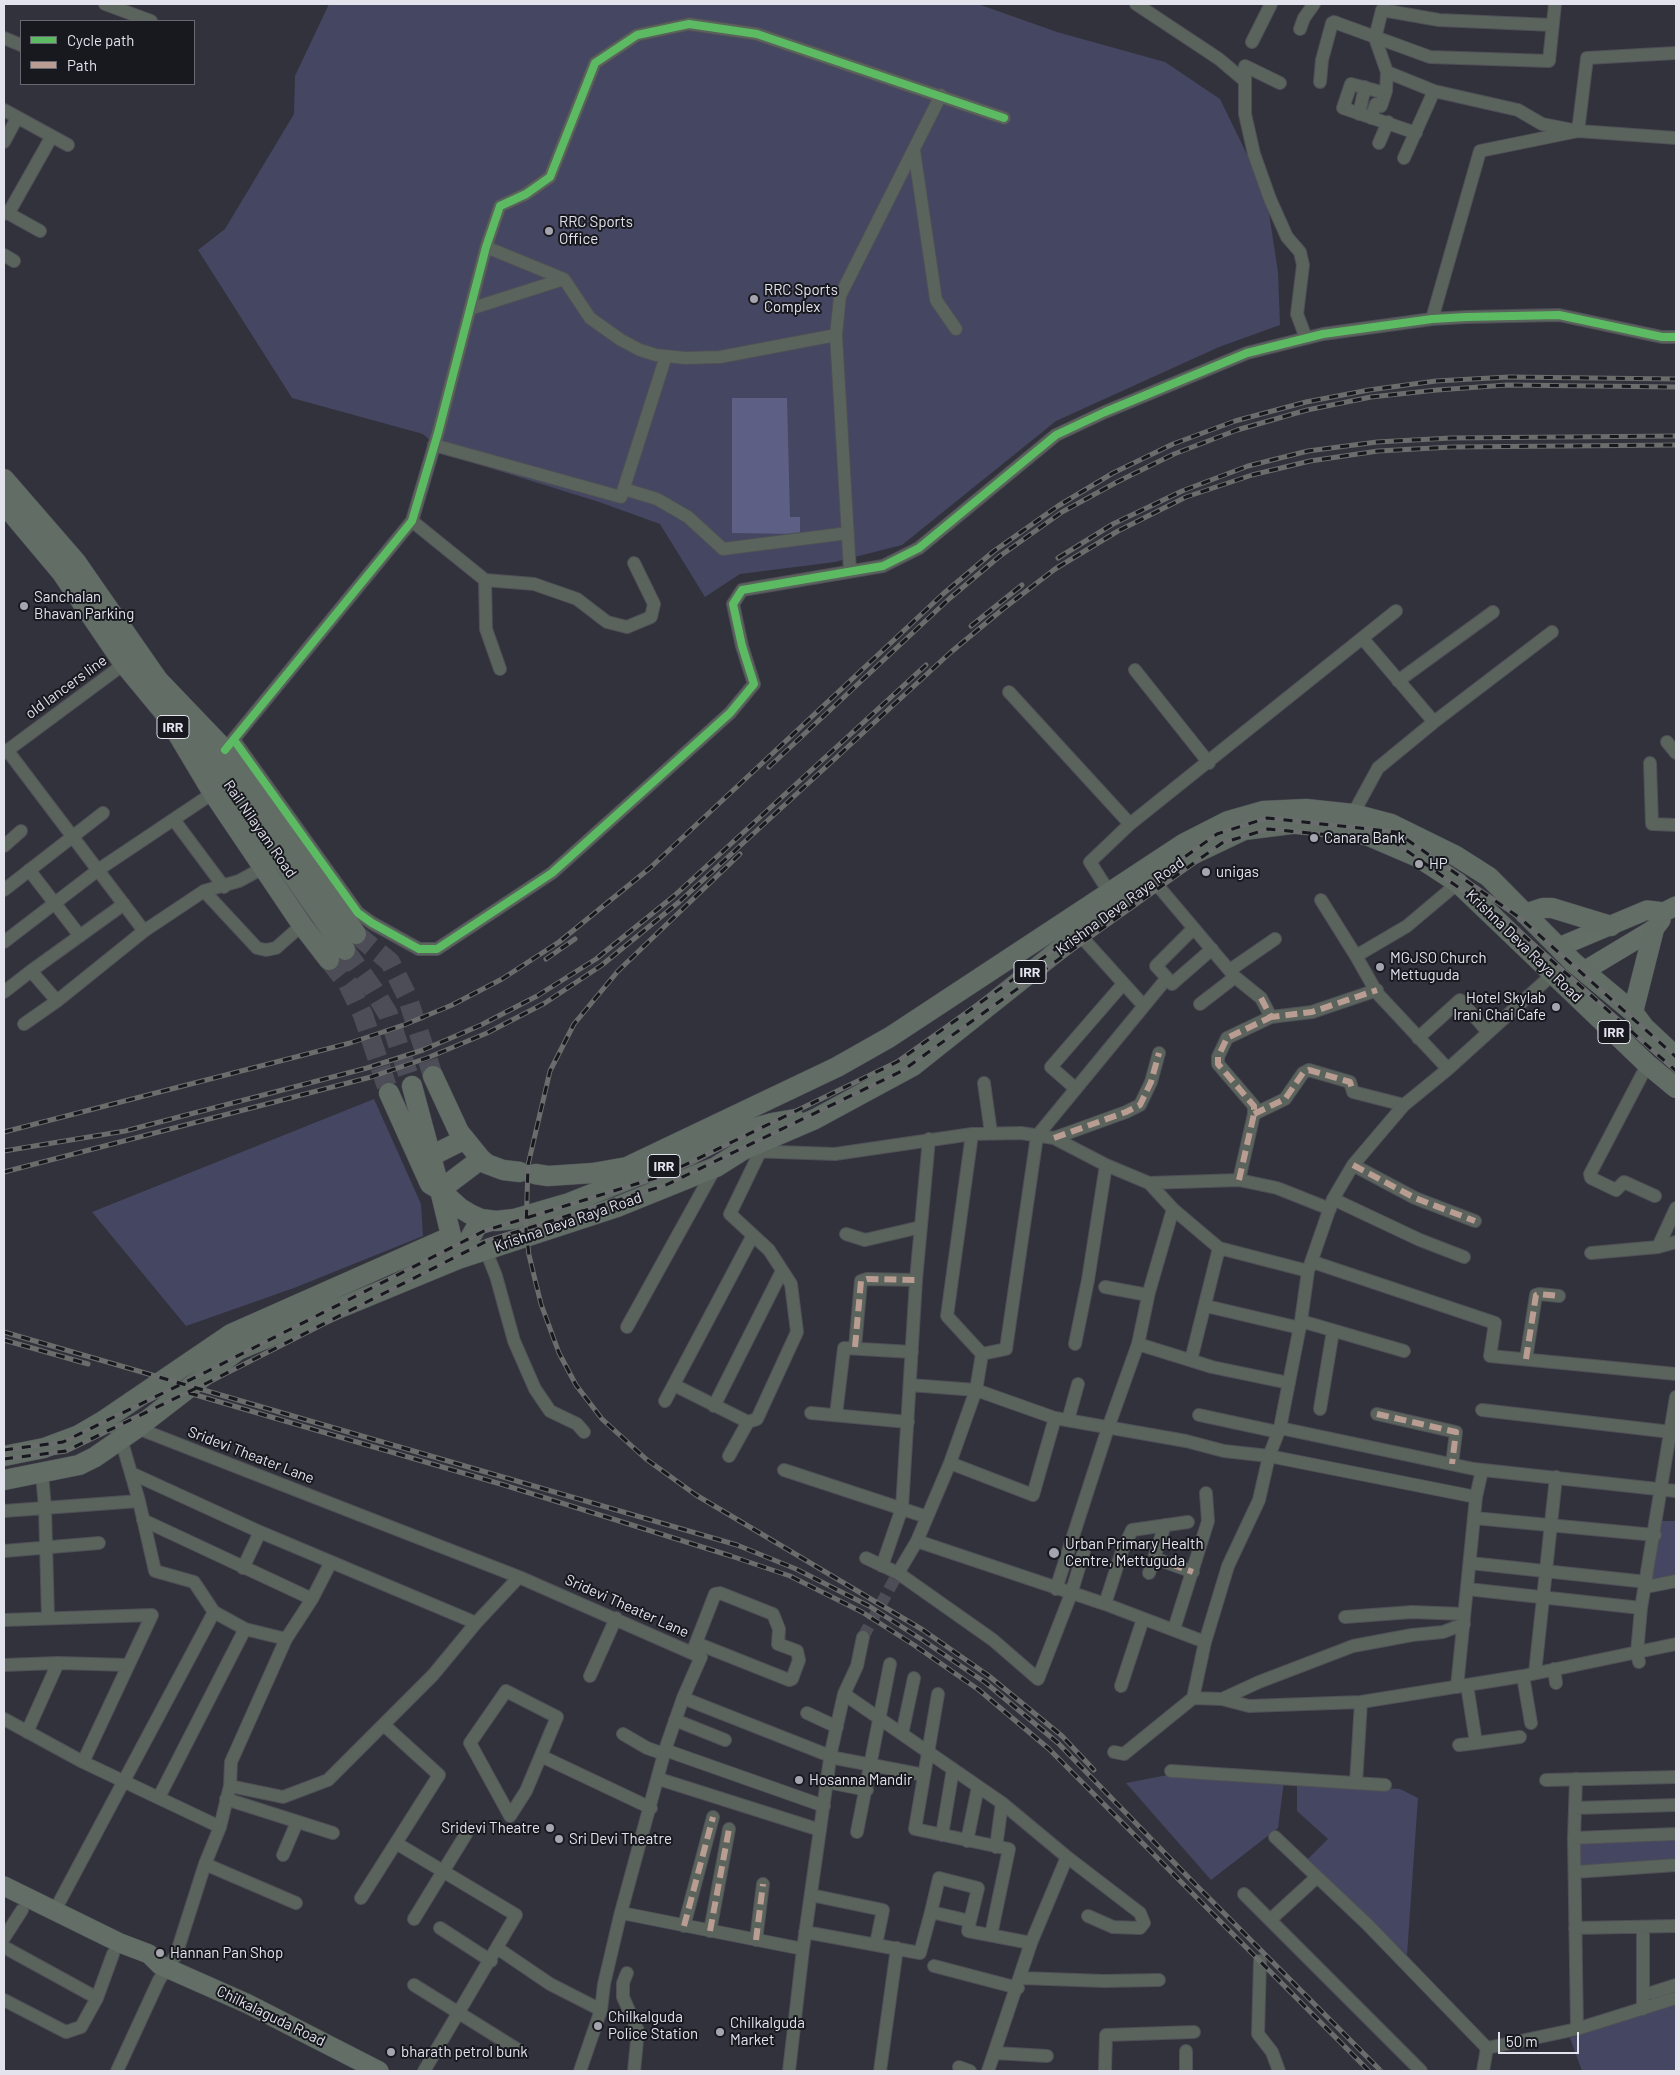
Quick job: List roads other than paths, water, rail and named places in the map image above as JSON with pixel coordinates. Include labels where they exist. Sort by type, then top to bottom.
[{"type":"main road","name":"Rail Nilayam Road","points":[[4,479],[76,562],[158,680],[213,793],[302,925],[343,948]]},
{"type":"main road","name":"Rail Nilayam Road","points":[[4,504],[62,574],[124,664],[172,709],[212,759],[343,948]]},
{"type":"main road","points":[[172,709],[229,745],[343,948]]},
{"type":"main road","name":"Krishna Deva Raya Road","points":[[481,1159],[487,1164],[503,1170],[548,1176],[593,1174],[627,1167],[799,1085],[867,1050],[924,1015],[1182,844],[1228,821],[1263,811],[1306,809],[1353,814],[1391,824],[1456,856],[1489,877],[1559,948],[1633,1012],[1644,1028],[1676,1057]]},
{"type":"main road","name":"Krishna Deva Raya Road","points":[[4,1480],[42,1474],[79,1465],[129,1433],[238,1350],[458,1259],[617,1207],[752,1151],[815,1119],[914,1066],[1079,934],[1153,880],[1181,860],[1244,830],[1300,823],[1364,834],[1392,844],[1438,868],[1458,883],[1676,1088]]},
{"type":"main road","points":[[1525,914],[1543,908],[1552,908],[1611,926]]},
{"type":"main road","points":[[1559,948],[1647,910],[1665,916]]},
{"type":"main road","points":[[1584,971],[1665,916]]},
{"type":"main road","points":[[1633,1012],[1665,916]]},
{"type":"main road","points":[[951,997],[968,1022]]},
{"type":"main road","points":[[924,1015],[944,1041]]},
{"type":"main road","points":[[433,1076],[459,1132],[481,1159],[440,1190]]},
{"type":"main road","name":"IRR","points":[[412,1086],[432,1156],[450,1237],[458,1259]]},
{"type":"main road","name":"IRR","points":[[389,1093],[430,1184],[440,1190],[460,1208],[481,1219]]},
{"type":"main road","name":"Krishna Deva Raya Road","points":[[481,1219],[496,1221],[514,1219],[569,1203],[614,1187],[688,1156],[726,1136],[772,1123],[815,1119]]},
{"type":"main road","points":[[432,1156],[465,1139]]},
{"type":"main road","points":[[458,1259],[481,1219]]},
{"type":"main road","points":[[4,1456],[44,1448],[78,1435],[109,1418],[231,1334],[450,1237]]},
{"type":"main road","name":"Chilkalaguda Road","points":[[4,1886],[54,1912],[149,1954],[164,1967],[248,2004],[379,2071]]},
{"type":"main road","name":"Chilkalaguda Road","points":[[4,1899],[22,1910],[113,1954],[148,1966],[164,1967]]},
{"type":"street","points":[[110,4],[149,20]]},
{"type":"street","points":[[1136,4],[1204,49],[1245,81]]},
{"type":"street","points":[[1252,42],[1271,4]]},
{"type":"street","points":[[1300,29],[1304,18],[1314,4]]},
{"type":"street","points":[[1320,82],[1322,60],[1332,23],[1334,22],[1430,57],[1549,61],[1555,4]]},
{"type":"street","points":[[1362,100],[1382,106],[1385,93],[1387,72],[1375,38],[1382,10],[1439,20],[1552,25]]},
{"type":"street","points":[[1004,118],[757,34],[689,24],[637,35],[595,63],[550,177],[526,194],[500,206],[486,247],[412,521],[229,745],[358,913],[372,924],[419,949],[437,949],[552,873],[730,713],[754,684],[742,646],[733,604],[742,590],[884,566],[919,548],[1056,435],[1247,353],[1306,338],[1432,319],[1559,315],[1662,337],[1676,337]]},
{"type":"street","points":[[4,38],[20,45]]},
{"type":"street","points":[[1578,131],[1588,58],[1676,53]]},
{"type":"street","points":[[1280,83],[1245,66],[1245,114],[1254,154],[1270,199],[1287,237],[1300,252],[1303,265],[1297,314],[1306,338]]},
{"type":"street","points":[[1387,72],[1434,91],[1496,103],[1518,110],[1542,124],[1578,131],[1676,138]]},
{"type":"street","points":[[1385,93],[1351,84],[1343,107],[1344,110],[1388,122],[1416,134]]},
{"type":"street","points":[[1359,114],[1365,87]]},
{"type":"street","points":[[1404,158],[1434,91]]},
{"type":"street","points":[[850,571],[836,335],[840,296],[941,95]]},
{"type":"street","points":[[1371,118],[1376,104]]},
{"type":"street","points":[[4,110],[68,145]]},
{"type":"street","points":[[4,142],[17,118]]},
{"type":"street","points":[[1379,143],[1388,122]]},
{"type":"street","points":[[1432,319],[1480,151],[1578,131]]},
{"type":"street","points":[[40,232],[6,212],[52,136]]},
{"type":"street","points":[[914,150],[936,300],[956,330]]},
{"type":"street","points":[[486,247],[564,279],[590,318],[621,340],[640,350],[666,356],[720,358],[836,335]]},
{"type":"street","points":[[470,308],[564,279]]},
{"type":"street","points":[[434,445],[621,497],[666,356]]},
{"type":"street","points":[[624,489],[657,499],[688,517],[723,549],[848,532]]},
{"type":"street","points":[[412,521],[485,580],[534,584],[577,599],[607,622],[627,628],[652,617],[654,604],[634,563]]},
{"type":"street","points":[[485,580],[486,629],[500,669]]},
{"type":"street","points":[[1109,892],[1090,862],[1130,824],[1209,763],[1396,611]]},
{"type":"street","points":[[1398,681],[1493,612]]},
{"type":"street","points":[[1353,814],[1378,768],[1434,722],[1552,632]]},
{"type":"street","points":[[1363,639],[1434,722]]},
{"type":"street","name":"old lancers line","points":[[6,752],[124,664]]},
{"type":"street","points":[[1135,670],[1209,763]]},
{"type":"street","points":[[1009,692],[1130,824]]},
{"type":"street","points":[[1667,742],[1676,753]]},
{"type":"street","points":[[6,752],[73,836],[144,931]]},
{"type":"street","points":[[1650,763],[1652,824],[1676,825]]},
{"type":"street","points":[[4,942],[98,870],[213,793]]},
{"type":"street","points":[[4,890],[103,813]]},
{"type":"street","points":[[174,820],[224,887]]},
{"type":"street","points":[[4,846],[21,831]]},
{"type":"street","points":[[24,1024],[57,1002],[144,931],[204,891],[224,887],[262,868]]},
{"type":"street","points":[[29,870],[80,936]]},
{"type":"street","points":[[1153,880],[1232,973],[1260,998],[1271,1017]]},
{"type":"street","points":[[1356,956],[1407,926],[1458,883]]},
{"type":"street","points":[[204,891],[258,948],[266,950],[276,948],[302,925]]},
{"type":"street","points":[[1321,900],[1377,990],[1377,993],[1448,1069]]},
{"type":"street","points":[[4,992],[124,904]]},
{"type":"street","points":[[1193,929],[1156,966],[1172,984],[1212,949]]},
{"type":"street","points":[[1079,934],[1143,1005]]},
{"type":"street","points":[[1200,1004],[1232,973],[1275,939]]},
{"type":"street","points":[[31,971],[57,1002]]},
{"type":"street","points":[[1114,1752],[1124,1754],[1194,1698],[1205,1642],[1228,1566],[1260,1500],[1267,1476],[1269,1456],[1279,1430],[1289,1383],[1310,1267],[1331,1204],[1353,1165],[1404,1105],[1448,1069],[1553,974]]},
{"type":"street","points":[[982,1354],[1006,1349],[1037,1136],[1167,978]]},
{"type":"street","points":[[1076,1089],[1051,1067],[1123,984]]},
{"type":"street","points":[[1239,1180],[1254,1114],[1254,1106],[1250,1099],[1218,1064],[1218,1057],[1227,1038],[1271,1017],[1312,1012],[1377,990]]},
{"type":"street","points":[[1418,1038],[1460,1000],[1488,1031]]},
{"type":"street","points":[[1583,1002],[1591,1020],[1604,1035],[1676,1098]]},
{"type":"street","points":[[1054,1138],[1126,1112],[1140,1105],[1151,1082],[1159,1052]]},
{"type":"street","points":[[1254,1114],[1285,1099],[1304,1073],[1309,1070],[1350,1082],[1352,1092],[1404,1105]]},
{"type":"street","points":[[1644,1071],[1590,1174],[1591,1178],[1616,1190],[1624,1182],[1655,1196]]},
{"type":"street","points":[[984,1083],[991,1133]]},
{"type":"street","points":[[674,1385],[748,1422],[757,1420],[797,1332],[791,1284],[769,1250],[730,1214],[752,1151],[835,1154],[929,1139],[991,1133],[1054,1138],[1106,1165],[1149,1183],[1173,1209],[1219,1248],[1310,1267],[1495,1323],[1490,1356],[1676,1374]]},
{"type":"street","points":[[972,1134],[947,1316],[982,1354]]},
{"type":"street","points":[[882,1566],[902,1508],[916,1280],[929,1139]]},
{"type":"street","points":[[1075,1344],[1106,1165]]},
{"type":"street","points":[[1353,1165],[1415,1198],[1475,1221]]},
{"type":"street","points":[[627,1327],[716,1167]]},
{"type":"street","points":[[1149,1183],[1239,1180],[1278,1188],[1331,1204],[1464,1257]]},
{"type":"street","points":[[1658,1247],[1676,1208]]},
{"type":"street","points":[[1056,1589],[1137,1338],[1145,1295],[1173,1209]]},
{"type":"street","points":[[846,1234],[865,1240],[921,1228]]},
{"type":"street","points":[[665,1401],[753,1235]]},
{"type":"street","points":[[1591,1253],[1658,1247],[1676,1242]]},
{"type":"street","points":[[1191,1360],[1219,1248]]},
{"type":"street","points":[[486,1251],[496,1276],[514,1341],[535,1389],[550,1411],[577,1424],[584,1432]]},
{"type":"street","points":[[714,1406],[782,1271]]},
{"type":"street","points":[[855,1347],[862,1281],[866,1279],[916,1280]]},
{"type":"street","points":[[1105,1287],[1145,1295]]},
{"type":"street","points":[[1526,1359],[1536,1296],[1539,1294],[1559,1296]]},
{"type":"street","points":[[1206,1306],[1334,1330],[1404,1351]]},
{"type":"street","points":[[1320,1409],[1334,1330]]},
{"type":"street","points":[[1137,1338],[1191,1360],[1289,1383]]},
{"type":"street","points":[[836,1415],[842,1351],[847,1347],[855,1347],[912,1352]]},
{"type":"street","points":[[898,1574],[917,1541],[950,1463],[976,1390],[982,1354]]},
{"type":"street","points":[[1068,1420],[1078,1384]]},
{"type":"street","points":[[910,1385],[976,1390],[1055,1418],[1186,1441],[1224,1451],[1269,1456],[1476,1498]]},
{"type":"street","points":[[1638,1658],[1641,1608],[1655,1535],[1676,1397]]},
{"type":"street","points":[[1482,1410],[1671,1432]]},
{"type":"street","points":[[810,1413],[908,1422]]},
{"type":"street","points":[[1378,1414],[1456,1432],[1452,1464]]},
{"type":"street","points":[[1199,1415],[1482,1470],[1676,1491]]},
{"type":"street","points":[[109,1418],[129,1433],[131,1473],[155,1571],[194,1582],[214,1612],[245,1629],[286,1639]]},
{"type":"street","points":[[950,1463],[1033,1495],[1055,1418]]},
{"type":"street","points":[[729,1456],[748,1422]]},
{"type":"street","name":"Sridevi Theater Lane","points":[[129,1433],[520,1577],[616,1618],[694,1648],[701,1657],[683,1698],[665,1752],[604,1984],[601,2010],[580,2071]]},
{"type":"street","points":[[784,1470],[927,1517]]},
{"type":"street","points":[[1476,1743],[1462,1686],[1466,1589],[1476,1498],[1482,1470]]},
{"type":"street","points":[[131,1473],[260,1532],[476,1623]]},
{"type":"street","points":[[42,1474],[45,1508],[48,1617]]},
{"type":"street","points":[[1531,1722],[1529,1675],[1543,1599],[1556,1477]]},
{"type":"street","points":[[1174,1629],[1208,1521],[1206,1493]]},
{"type":"street","points":[[4,1511],[139,1501]]},
{"type":"street","points":[[1474,1518],[1655,1535]]},
{"type":"street","points":[[143,1520],[243,1568],[312,1598]]},
{"type":"street","points":[[1105,1604],[1128,1534],[1132,1530],[1188,1522]]},
{"type":"street","points":[[1149,1573],[1165,1526]]},
{"type":"street","points":[[243,1568],[260,1532]]},
{"type":"street","points":[[917,1541],[1105,1604],[1205,1642]]},
{"type":"street","points":[[4,1551],[99,1543]]},
{"type":"street","points":[[866,1558],[898,1574],[993,1640],[1038,1679],[1071,1594],[1084,1551]]},
{"type":"street","points":[[1154,1558],[1193,1572]]},
{"type":"street","points":[[119,2070],[164,1967],[176,1955],[205,1864],[220,1827],[230,1786],[231,1762],[286,1639],[312,1598],[331,1562]]},
{"type":"street","points":[[1470,1563],[1646,1584],[1676,1581]]},
{"type":"street","points":[[230,1786],[283,1798],[328,1780],[433,1675],[476,1623],[520,1577]]},
{"type":"street","points":[[1466,1589],[1543,1599],[1641,1608]]},
{"type":"street","points":[[720,1593],[773,1614],[779,1629],[778,1644],[797,1651],[799,1660],[792,1679],[789,1680],[694,1648],[715,1594],[720,1593]]},
{"type":"street","points":[[54,1912],[214,1612]]},
{"type":"street","points":[[1345,1617],[1412,1612],[1464,1619]]},
{"type":"street","points":[[4,1620],[48,1617],[152,1615],[83,1762]]},
{"type":"street","points":[[590,1676],[616,1618]]},
{"type":"street","points":[[1121,1686],[1143,1619]]},
{"type":"street","points":[[1222,1699],[1259,1682],[1353,1646],[1412,1635],[1443,1632],[1464,1619]]},
{"type":"street","points":[[159,1797],[245,1629]]},
{"type":"street","points":[[789,2071],[805,1932],[827,1782],[828,1756],[844,1694],[857,1666],[863,1637]]},
{"type":"street","points":[[1194,1698],[1222,1699],[1248,1706],[1361,1702],[1529,1675],[1554,1669],[1638,1658],[1676,1644]]},
{"type":"street","points":[[4,1665],[58,1663],[128,1665]]},
{"type":"street","points":[[27,1732],[58,1663]]},
{"type":"street","points":[[857,1832],[890,1664]]},
{"type":"street","points":[[1554,1669],[1556,1683]]},
{"type":"street","points":[[902,1734],[914,1678]]},
{"type":"street","points":[[506,1691],[557,1717],[541,1756],[526,1791],[510,1816],[470,1743],[506,1691]]},
{"type":"street","points":[[844,1694],[1002,1803],[1067,1857],[1140,1913],[1144,1923],[1140,1928],[1113,1926],[1088,1916]]},
{"type":"street","points":[[938,1694],[914,1829],[1009,1849],[991,1935]]},
{"type":"street","points":[[683,1698],[828,1756],[870,1766],[924,1775]]},
{"type":"street","points":[[1356,1783],[1361,1702]]},
{"type":"street","points":[[807,1713],[837,1726]]},
{"type":"street","points":[[4,1719],[83,1762],[220,1827]]},
{"type":"street","points":[[675,1720],[725,1740]]},
{"type":"street","points":[[362,1898],[438,1775],[384,1724]]},
{"type":"street","points":[[623,1734],[647,1748],[665,1752],[824,1806]]},
{"type":"street","points":[[1459,1745],[1520,1737]]},
{"type":"street","points":[[541,1756],[651,1808]]},
{"type":"street","points":[[942,1835],[953,1769]]},
{"type":"street","points":[[1171,1771],[1385,1785]]},
{"type":"street","points":[[1546,1780],[1676,1776]]},
{"type":"street","points":[[659,1779],[820,1830]]},
{"type":"street","points":[[1576,1779],[1574,1838],[1577,2029]]},
{"type":"street","points":[[827,1782],[866,1790]]},
{"type":"street","points":[[967,1841],[978,1787]]},
{"type":"street","points":[[226,1799],[333,1833]]},
{"type":"street","points":[[996,1847],[1002,1803]]},
{"type":"street","points":[[1576,1808],[1676,1805]]},
{"type":"street","points":[[684,1926],[713,1818]]},
{"type":"street","points":[[283,1855],[297,1822]]},
{"type":"street","points":[[710,1931],[729,1829]]},
{"type":"street","points":[[414,1919],[466,1834]]},
{"type":"street","points":[[1574,1838],[1676,1834]]},
{"type":"street","points":[[1275,1837],[1367,1924],[1487,2048]]},
{"type":"street","points":[[396,1843],[516,1915],[424,2071]]},
{"type":"street","points":[[988,2071],[1031,1943],[1067,1857]]},
{"type":"street","points":[[205,1864],[296,1903]]},
{"type":"street","points":[[1575,1872],[1676,1866]]},
{"type":"street","points":[[1270,1920],[1317,1877]]},
{"type":"street","points":[[805,1932],[920,1953],[940,1878],[978,1888],[968,1931],[1031,1943]]},
{"type":"street","points":[[756,1940],[763,1884]]},
{"type":"street","points":[[1244,1894],[1421,2071]]},
{"type":"street","points":[[811,1895],[883,1910],[876,1944]]},
{"type":"street","points":[[4,1938],[22,1910]]},
{"type":"street","points":[[931,1912],[970,1921]]},
{"type":"street","points":[[622,1913],[803,1949]]},
{"type":"street","points":[[1575,1928],[1676,1926]]},
{"type":"street","points":[[440,1928],[490,1961]]},
{"type":"street","points":[[1643,1928],[1643,2009]]},
{"type":"street","points":[[4,1947],[96,1998]]},
{"type":"street","points":[[498,1948],[550,1984],[601,2010]]},
{"type":"street","points":[[880,2071],[897,1948]]},
{"type":"street","points":[[4,2002],[66,2032],[81,2027],[96,1998],[113,1954]]},
{"type":"street","points":[[1260,1961],[1258,2034],[1272,2052],[1280,2071]]},
{"type":"street","points":[[934,1966],[1019,1983],[1159,1980]]},
{"type":"street","points":[[626,1973],[623,1983],[623,1997],[638,2031],[634,2071]]},
{"type":"street","points":[[414,1985],[520,2051]]},
{"type":"street","points":[[1651,1994],[1676,1985]]},
{"type":"street","points":[[1487,2048],[1577,2029],[1676,1998]]},
{"type":"street","points":[[1105,2071],[1106,2035],[1194,2032]]},
{"type":"street","points":[[1483,2071],[1487,2048]]},
{"type":"street","points":[[1186,2051],[1186,2071]]},
{"type":"street","points":[[995,2053],[1047,2056]]},
{"type":"tunnel","points":[[356,934],[390,962],[407,996],[433,1076]]},
{"type":"tunnel","points":[[345,950],[388,1014],[412,1086]]},
{"type":"tunnel","points":[[329,960],[348,984],[363,1015],[389,1093]]},
{"type":"tunnel","points":[[863,1637],[898,1573]]},
{"type":"railway","points":[[4,1132],[350,1043],[404,1025],[452,1005],[502,979],[559,942],[650,868],[943,594],[994,551],[1058,506],[1113,473],[1173,444],[1235,421],[1306,402],[1369,390],[1436,381],[1509,377],[1676,379]]},
{"type":"railway","points":[[769,767],[950,598],[1000,556],[1062,512],[1174,454],[1237,430],[1307,410],[1371,397],[1507,385],[1676,387]]},
{"type":"railway","points":[[1058,558],[1113,524],[1182,491],[1248,466],[1308,451],[1377,442],[1451,438],[1676,436]]},
{"type":"railway","points":[[4,1172],[371,1077],[427,1058],[487,1033],[545,1003],[602,965],[679,902],[951,652],[1003,609],[1055,569],[1118,531],[1186,497],[1252,475],[1310,461],[1378,451],[1452,447],[1676,445]]},
{"type":"railway","points":[[971,626],[1022,585]]},
{"type":"railway","points":[[4,1151],[125,1131],[367,1068],[423,1050],[481,1025],[537,996],[596,959],[674,896],[926,665]]},
{"type":"railway","points":[[4,1450],[63,1442],[484,1231],[662,1176],[897,1062],[1217,834],[1267,818],[1396,832],[1520,918],[1676,1057]]},
{"type":"railway","points":[[4,1459],[66,1451],[211,1381],[487,1241],[666,1185],[902,1071],[1222,843],[1268,829],[1393,841],[1513,926],[1676,1071]]},
{"type":"railway","points":[[740,854],[618,971],[574,1024],[550,1071],[528,1165],[526,1231],[529,1255],[541,1304],[559,1353],[576,1385],[602,1419],[646,1459],[696,1495],[923,1630],[989,1676],[1062,1736],[1094,1770]]},
{"type":"railway","points":[[546,959],[575,939]]},
{"type":"railway","points":[[4,1332],[737,1545],[796,1569],[869,1606],[986,1683],[1058,1743],[1381,2071]]},
{"type":"railway","points":[[4,1340],[88,1364]]},
{"type":"railway","points":[[189,1393],[504,1485],[731,1556],[790,1576],[862,1612],[979,1690],[1049,1749],[1369,2071]]},
{"type":"place","name":"RRC Sports Office","points":[[549,231]]},
{"type":"place","name":"RRC Sports Complex","points":[[754,299]]},
{"type":"place","name":"Sanchalan Bhavan Parking","points":[[24,606]]},
{"type":"place","name":"Canara Bank","points":[[1314,838]]},
{"type":"place","name":"HP","points":[[1419,864]]},
{"type":"place","name":"unigas","points":[[1206,872]]},
{"type":"place","name":"MGJSO Church Mettuguda","points":[[1380,967]]},
{"type":"place","name":"Hotel Skylab Irani Chai Cafe","points":[[1556,1007]]},
{"type":"place","name":"Urban Primary Health Centre, Mettuguda","points":[[1054,1553]]},
{"type":"place","name":"Hosanna Mandir","points":[[799,1780]]},
{"type":"place","name":"Sridevi Theatre","points":[[550,1828]]},
{"type":"place","name":"Sri Devi Theatre","points":[[559,1839]]},
{"type":"place","name":"Hannan Pan Shop","points":[[160,1953]]},
{"type":"place","name":"Chilkalguda Police Station","points":[[598,2026]]},
{"type":"place","name":"Chilkalguda Market","points":[[720,2032]]},
{"type":"place","name":"bharath petrol bunk","points":[[391,2052]]}]
